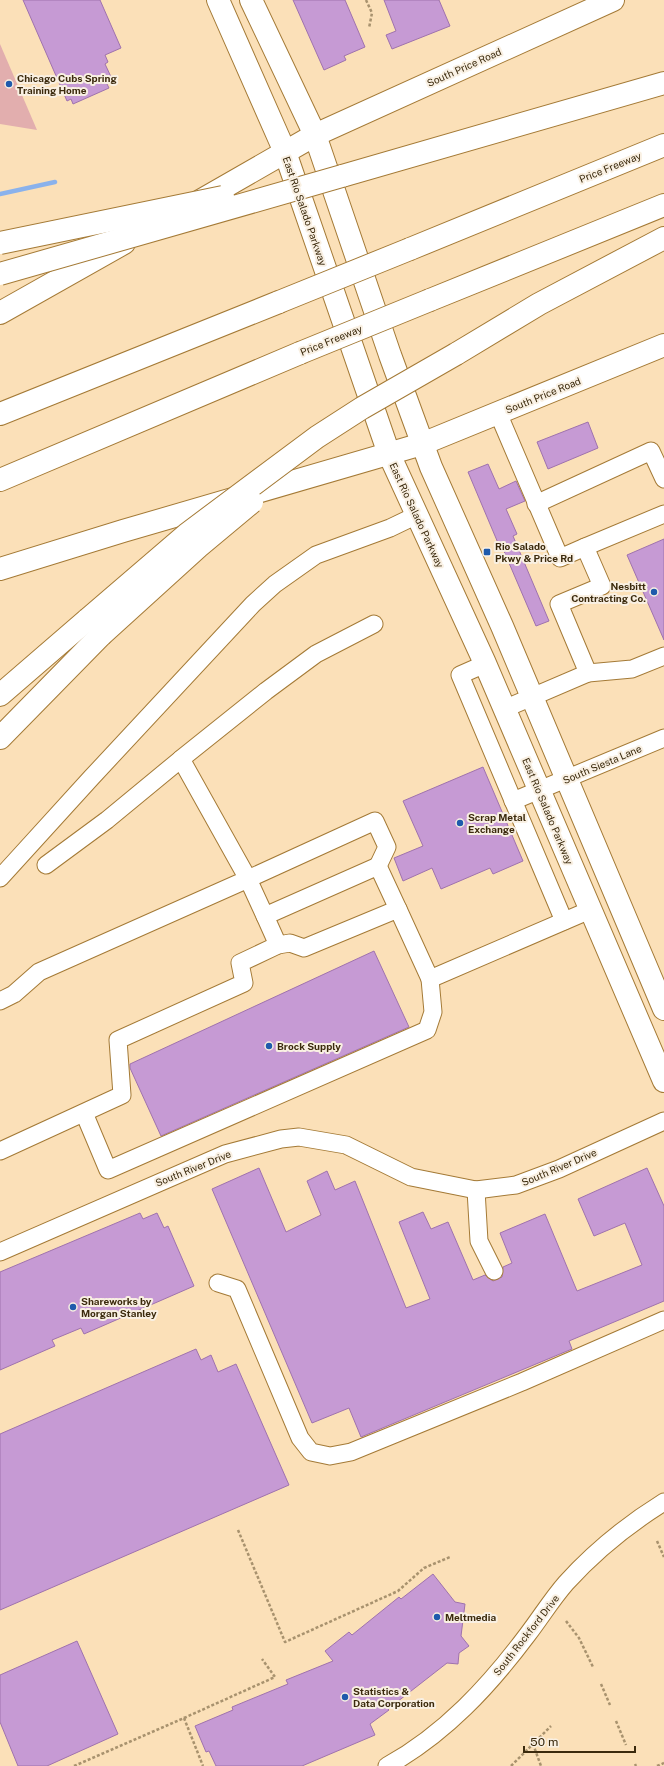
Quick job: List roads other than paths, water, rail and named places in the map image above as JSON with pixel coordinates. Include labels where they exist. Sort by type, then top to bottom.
[{"type":"main road","name":"East Rio Salado Parkway","points":[[218,0],[285,152],[389,454],[485,664],[664,1081]]},
{"type":"main road","points":[[251,0],[315,135],[422,444],[664,1010]]},
{"type":"main road","name":"South Price Road","points":[[0,313],[315,135],[613,0]]},
{"type":"main road","points":[[0,274],[664,83]]},
{"type":"main road","name":"Price Freeway","points":[[0,414],[664,145]]},
{"type":"main road","points":[[0,243],[240,193],[342,176]]},
{"type":"main road","name":"Price Freeway","points":[[0,480],[300,353],[664,205]]},
{"type":"main road","points":[[0,695],[158,582],[239,513],[324,447],[456,354],[569,287],[664,238]]},
{"type":"main road","name":"South Price Road","points":[[0,569],[123,531],[422,444],[664,345]]},
{"type":"main road","points":[[0,738],[94,627]]},
{"type":"street","points":[[498,413],[560,558],[664,514]]},
{"type":"street","points":[[536,504],[651,452],[664,479]]},
{"type":"street","points":[[0,878],[253,604],[275,584],[316,555],[390,528],[417,515]]},
{"type":"street","points":[[585,547],[602,586],[559,604],[588,673]]},
{"type":"street","points":[[46,865],[107,820],[266,690],[316,654],[374,624]]},
{"type":"street","points":[[504,709],[588,673],[632,669],[664,656]]},
{"type":"street","points":[[485,664],[460,675],[564,921]]},
{"type":"street","name":"South Siesta Lane","points":[[513,802],[664,738]]},
{"type":"street","points":[[181,759],[248,879],[278,945]]},
{"type":"street","points":[[0,1001],[14,994],[38,972],[375,821],[387,847],[378,866],[265,916]]},
{"type":"street","points":[[84,1113],[108,1170],[427,1030],[433,1012],[430,979],[378,866]]},
{"type":"street","points":[[0,1151],[122,1095],[118,1040],[244,982],[240,963],[278,945],[290,943],[304,948],[398,909]]},
{"type":"street","points":[[430,979],[590,910]]},
{"type":"street","name":"South River Drive","points":[[0,1252],[225,1154],[281,1139],[299,1136],[346,1145],[411,1177],[476,1190],[516,1185],[559,1169],[664,1121]]},
{"type":"street","points":[[476,1190],[479,1241],[494,1271]]},
{"type":"street","points":[[218,1283],[237,1290],[300,1438],[311,1452],[330,1456],[351,1452],[522,1382],[664,1320]]},
{"type":"street","name":"South Rockford Drive","points":[[387,1766],[427,1741],[461,1712],[482,1691],[528,1634],[556,1596],[592,1556],[618,1533],[664,1502]]},
{"type":"waterway","points":[[0,194],[55,182]]},
{"type":"place","name":"Chicago Cubs Spring Training Home","points":[[9,84]]},
{"type":"place","name":"Rio Salado Pkwy & Price Rd","points":[[487,552]]},
{"type":"place","name":"Nesbitt Contracting Co.","points":[[654,592]]},
{"type":"place","name":"Scrap Metal Exchange","points":[[460,823]]},
{"type":"place","name":"Brock Supply","points":[[269,1046]]},
{"type":"place","name":"Shareworks by Morgan Stanley","points":[[73,1307]]},
{"type":"place","name":"Meltmedia","points":[[437,1617]]},
{"type":"place","name":"Statistics & Data Corporation","points":[[345,1697]]}]
